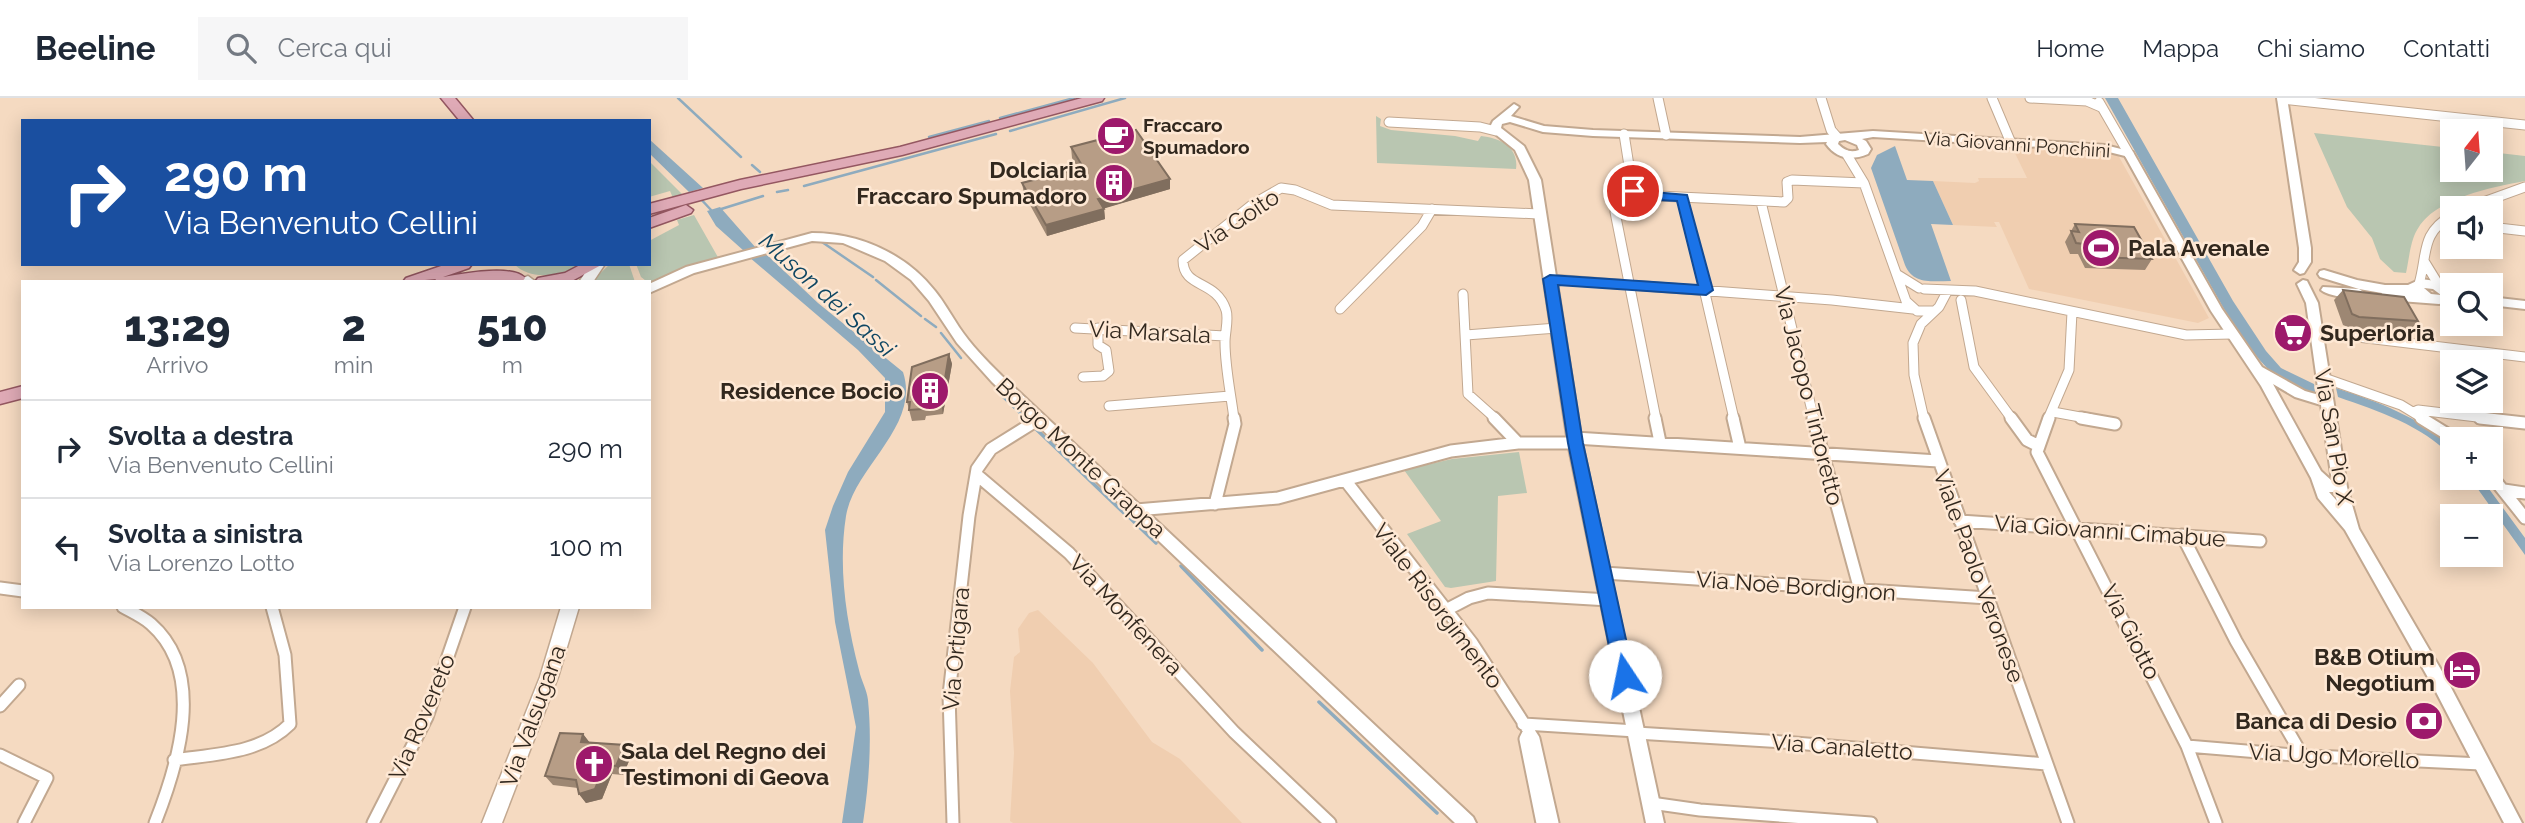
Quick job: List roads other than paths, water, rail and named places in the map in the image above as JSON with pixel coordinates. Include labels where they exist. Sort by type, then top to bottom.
[{"type":"main road","points":[[448,98],[465,119]]},
{"type":"main road","points":[[651,209],[687,204],[845,169],[1097,98]]},
{"type":"main road","points":[[651,222],[687,204]]},
{"type":"main road","points":[[417,280],[458,266]]},
{"type":"main road","points":[[502,266],[507,273],[525,280]]},
{"type":"main road","points":[[553,280],[569,277],[592,266]]},
{"type":"main road","points":[[455,280],[480,276],[525,280]]},
{"type":"main road","points":[[0,398],[21,393]]},
{"type":"main road","name":"Via Valsugana","points":[[492,823],[540,701],[569,609]]},
{"type":"street","points":[[1658,98],[1666,135]]},
{"type":"street","points":[[1821,98],[1864,183],[1904,302],[1914,309],[1920,326],[1938,308],[1948,290]]},
{"type":"street","points":[[1992,98],[2011,143]]},
{"type":"street","points":[[2030,98],[2087,101],[2101,107]]},
{"type":"street","points":[[2096,98],[2232,334],[2270,389],[2316,475],[2323,494],[2353,530]]},
{"type":"street","points":[[2301,277],[2305,248],[2282,99],[2525,125]]},
{"type":"street","points":[[1498,128],[1514,103]]},
{"type":"street","points":[[1514,103],[1532,170],[1575,440],[1655,823]]},
{"type":"street","points":[[1389,122],[1498,128],[1521,132],[1543,129],[1624,134],[1859,140],[1864,150]]},
{"type":"street","points":[[1498,128],[1521,132]]},
{"type":"street","points":[[1624,134],[1633,191],[1638,195],[1788,201],[1786,187],[1787,182],[1792,180],[1864,183]]},
{"type":"street","name":"Via Giovanni Ponchini","points":[[1840,140],[1864,134],[2113,149],[2129,155]]},
{"type":"street","points":[[1858,170],[1864,150],[1875,143],[1902,137]]},
{"type":"street","points":[[1840,140],[1864,150]]},
{"type":"street","points":[[2501,196],[2525,187]]},
{"type":"street","name":"Via Goito","points":[[1227,317],[1218,293],[1187,276],[1182,266],[1183,260],[1228,223],[1277,190],[1294,190],[1328,205],[1539,214]]},
{"type":"street","points":[[1683,198],[1740,448]]},
{"type":"street","name":"Via Jacopo Tintoretto","points":[[1761,201],[1822,454],[1860,590]]},
{"type":"street","points":[[1340,309],[1422,226],[1432,209]]},
{"type":"street","points":[[1615,212],[1660,442]]},
{"type":"street","points":[[2440,224],[2430,230],[2418,285],[2420,293],[2440,296]]},
{"type":"street","points":[[2503,228],[2525,231]]},
{"type":"street","name":"Borgo Monte Grappa","points":[[651,288],[675,276],[812,237],[842,237],[861,243],[903,268],[926,288],[961,339],[981,362],[1039,419],[1468,823]]},
{"type":"street","points":[[2305,248],[2333,282],[2332,287],[2312,303]]},
{"type":"street","points":[[2424,261],[2440,289]]},
{"type":"street","points":[[2301,277],[2307,269],[2348,282],[2386,289],[2409,291],[2418,285]]},
{"type":"street","points":[[1895,273],[1933,293],[1940,302]]},
{"type":"street","points":[[2301,277],[2326,290],[2440,296]]},
{"type":"street","name":"Via San Pio X","points":[[2301,277],[2312,303],[2340,487],[2353,530],[2441,685],[2514,823]]},
{"type":"street","points":[[1550,279],[1783,296],[1933,311]]},
{"type":"street","points":[[1903,293],[1911,288],[1975,291],[2186,335],[2232,334]]},
{"type":"street","points":[[1463,294],[1468,394],[1477,406],[1514,435],[1518,443]]},
{"type":"street","name":"Via Giotto","points":[[1961,300],[1973,367],[2027,440],[2037,445],[2038,453],[2187,746],[2216,823]]},
{"type":"street","points":[[2503,302],[2525,305]]},
{"type":"street","points":[[2503,309],[2525,312]]},
{"type":"street","points":[[2037,445],[2069,370],[2072,312]]},
{"type":"street","name":"Via Marsala","points":[[1215,504],[1235,424],[1225,336],[1227,317]]},
{"type":"street","name":"Viale Paolo Veronese","points":[[1920,326],[1913,343],[1920,407],[2068,823]]},
{"type":"street","name":"Via Marsala","points":[[1075,328],[1225,336]]},
{"type":"street","points":[[1083,377],[1103,376],[1109,371],[1106,350],[1098,345],[1098,328]]},
{"type":"street","points":[[1465,335],[1557,328]]},
{"type":"street","points":[[2316,332],[2525,358]]},
{"type":"street","points":[[2256,367],[2288,388]]},
{"type":"street","points":[[2270,389],[2277,386],[2326,390],[2361,389],[2414,412],[2440,429]]},
{"type":"street","points":[[1109,406],[1230,396]]},
{"type":"street","points":[[2414,412],[2418,410],[2525,423]]},
{"type":"street","points":[[2053,412],[2115,424]]},
{"type":"street","points":[[977,475],[981,463],[991,449],[1039,419]]},
{"type":"street","points":[[1136,510],[1254,502],[1436,454],[1518,443],[1575,440],[1660,442],[1938,461]]},
{"type":"street","name":"Via Ortigara","points":[[953,823],[949,695],[969,516],[977,475]]},
{"type":"street","name":"Via Monfenera","points":[[977,475],[1070,554],[1234,732],[1330,823]]},
{"type":"street","points":[[2316,475],[2328,486],[2340,487]]},
{"type":"street","name":"Viale Risorgimento","points":[[1345,480],[1472,643],[1525,729],[1534,739],[1553,823]]},
{"type":"street","points":[[2504,490],[2525,492]]},
{"type":"street","points":[[2504,490],[2525,519]]},
{"type":"street","name":"Via Giovanni Cimabue","points":[[1960,521],[2260,541]]},
{"type":"street","points":[[2182,535],[2236,641],[2302,755]]},
{"type":"street","name":"Via Noè Bordignon","points":[[1604,573],[1987,598]]},
{"type":"street","points":[[0,588],[21,591]]},
{"type":"street","points":[[1446,610],[1469,598],[1488,593],[1609,600]]},
{"type":"street","points":[[128,609],[138,613],[154,628],[175,656],[180,668],[183,704],[174,760],[165,801],[155,823]]},
{"type":"street","points":[[174,760],[265,744],[282,736],[290,724],[285,655],[273,609]]},
{"type":"street","name":"Via Rovereto","points":[[373,823],[427,717],[464,609]]},
{"type":"street","points":[[0,706],[19,685]]},
{"type":"street","name":"Viale Risorgimento","points":[[1525,729],[1542,823]]},
{"type":"street","name":"Via Canaletto","points":[[1525,729],[1636,732],[2046,764]]},
{"type":"street","name":"Via Ugo Morello","points":[[2187,746],[2481,764]]},
{"type":"street","points":[[0,755],[47,778],[24,823]]},
{"type":"street","points":[[1650,803],[1699,810],[1871,823]]},
{"type":"water","points":[[2105,98],[2118,98],[2233,301],[2266,351],[2281,368],[2314,384],[2315,392],[2286,383],[2261,362],[2251,349],[2224,309]]},
{"type":"water","points":[[651,141],[703,188],[689,192],[651,155]]},
{"type":"water","points":[[1895,146],[1907,180],[1933,181],[1953,225],[1931,224],[1951,281],[1918,279],[1905,265],[1871,168],[1877,155]]},
{"type":"water","points":[[720,207],[756,248],[744,251],[716,226],[707,211]]},
{"type":"water","points":[[765,253],[818,303],[903,372],[906,392],[903,410],[895,428],[851,498],[844,535],[843,574],[847,613],[869,715],[869,762],[863,823],[842,823],[856,727],[835,622],[825,530],[848,472],[885,412],[885,378],[858,350],[749,257]]},
{"type":"water","points":[[2336,388],[2383,405],[2439,436],[2440,446],[2413,428],[2384,414],[2338,397]]},
{"type":"water","points":[[2479,490],[2490,490],[2500,504],[2489,504]]},
{"type":"water","points":[[2503,508],[2525,538],[2525,555],[2503,524]]},
{"type":"waterway","points":[[678,98],[741,157]]},
{"type":"waterway","points":[[1000,118],[1074,98]]},
{"type":"waterway","points":[[1010,131],[1125,98]]},
{"type":"waterway","points":[[929,137],[989,121]]},
{"type":"waterway","points":[[804,186],[996,134]]},
{"type":"waterway","points":[[752,165],[760,172]]},
{"type":"waterway","points":[[777,192],[788,190]]},
{"type":"waterway","name":"Muson dei Sassi","points":[[698,196],[712,211]]},
{"type":"waterway","points":[[718,210],[763,196]]},
{"type":"waterway","points":[[822,242],[873,277]]},
{"type":"waterway","points":[[876,280],[921,316]]},
{"type":"waterway","points":[[925,319],[936,327]]},
{"type":"waterway","points":[[941,333],[961,358]]},
{"type":"waterway","points":[[1001,395],[1026,419]]},
{"type":"waterway","points":[[1036,429],[1125,514]]},
{"type":"waterway","points":[[1130,518],[1156,543]]},
{"type":"waterway","points":[[1181,566],[1262,650]]},
{"type":"waterway","points":[[1319,702],[1437,813]]},
{"type":"place","name":"Fraccaro Spumadoro","points":[[1116,136]]},
{"type":"place","name":"Dolciaria Fraccaro Spumadoro","points":[[1114,183]]},
{"type":"place","name":"Pala Avenale","points":[[2101,248]]},
{"type":"place","name":"Superloria","points":[[2293,333]]},
{"type":"place","name":"Residence Bocio","points":[[930,391]]},
{"type":"place","name":"B&B Otium Negotium","points":[[2462,670]]},
{"type":"place","name":"Banca di Desio","points":[[2424,721]]},
{"type":"place","name":"Sala del Regno dei Testimoni di Geova","points":[[594,764]]}]
